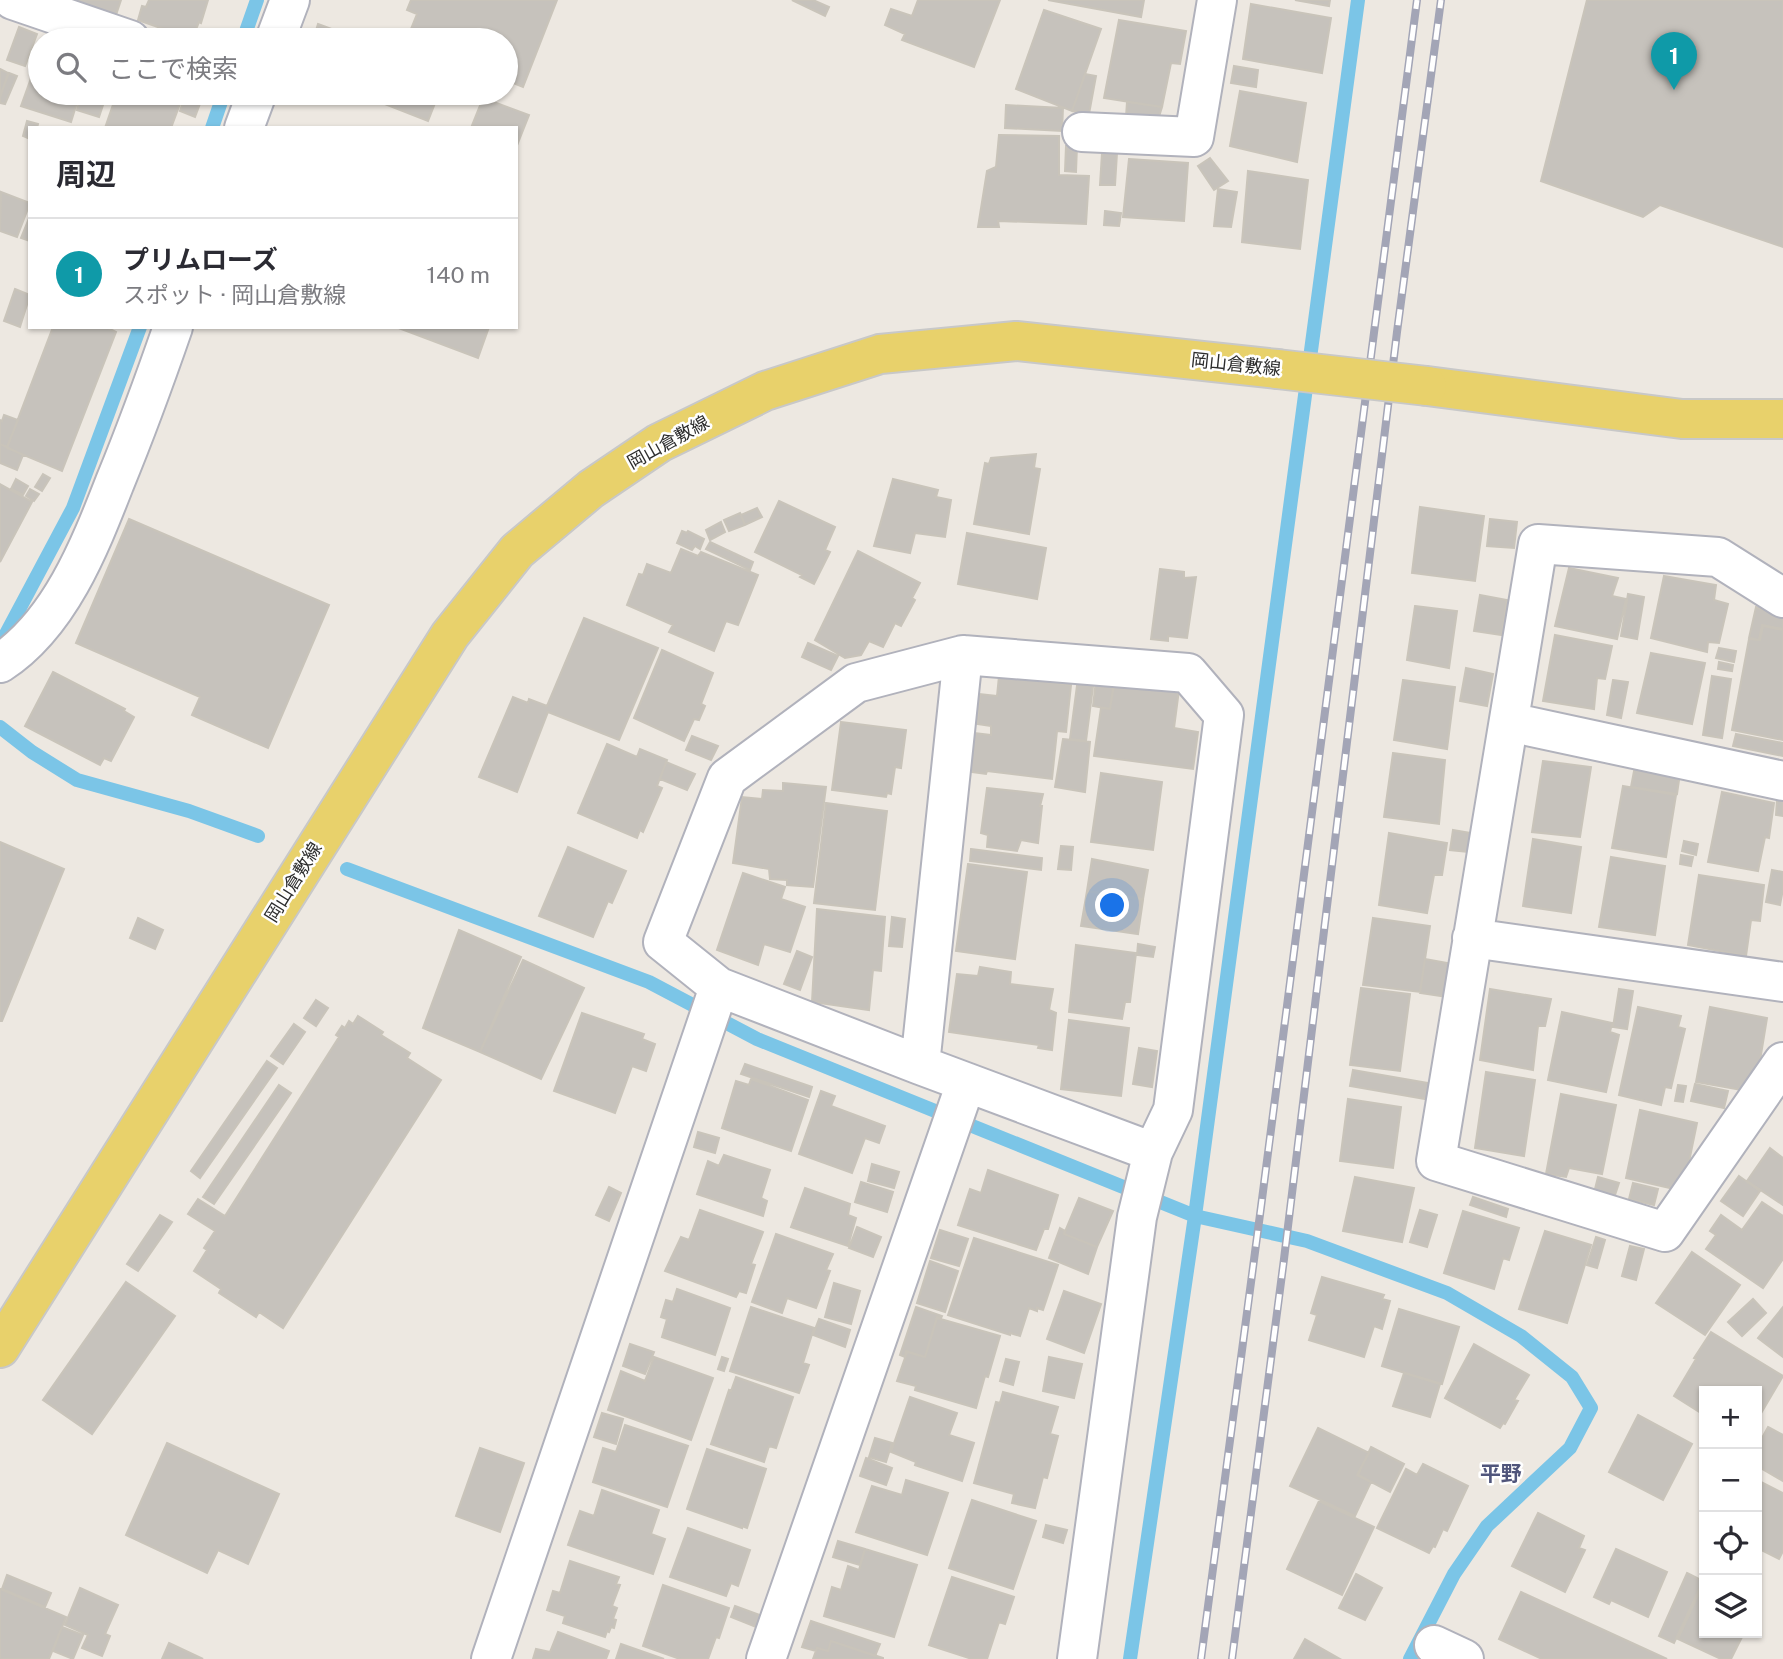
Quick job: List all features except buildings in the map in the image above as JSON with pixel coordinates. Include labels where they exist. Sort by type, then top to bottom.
[{"type":"main road","name":"岡山倉敷線","points":[[0,1349],[450,635],[517,551],[591,489],[659,443],[765,391],[880,354],[1016,341],[1427,386],[1682,419],[1783,419]]},
{"type":"street","points":[[13,0],[95,28]]},
{"type":"street","points":[[280,28],[290,0]]},
{"type":"street","points":[[1082,132],[1194,137],[1217,0]]},
{"type":"street","points":[[245,126],[253,105]]},
{"type":"street","points":[[5,659],[34,635],[58,603],[95,533],[139,424],[172,329]]},
{"type":"street","points":[[1783,598],[1718,557],[1538,544],[1436,1161],[1665,1232],[1783,1062]]},
{"type":"street","points":[[920,1065],[963,655]]},
{"type":"street","points":[[1077,1659],[1137,1217],[1150,1162],[1173,1110],[1224,715],[1188,673],[963,655],[856,683],[727,778],[663,942],[712,1007],[920,1065],[963,1091],[1150,1162]]},
{"type":"street","points":[[1509,722],[1783,781]]},
{"type":"street","points":[[1472,938],[1783,982]]},
{"type":"street","points":[[491,1659],[712,1007]]},
{"type":"street","points":[[766,1659],[963,1091]]},
{"type":"waterway","points":[[247,28],[257,0]]},
{"type":"waterway","points":[[1130,1659],[1195,1216],[1358,0]]},
{"type":"waterway","points":[[213,126],[220,105]]},
{"type":"waterway","points":[[1,650],[6,634],[73,508],[139,329]]},
{"type":"waterway","points":[[0,727],[32,752],[77,780],[189,811],[258,836]]},
{"type":"waterway","points":[[347,869],[649,982],[757,1039],[1195,1216],[1307,1241],[1447,1293],[1521,1336],[1572,1377],[1591,1408],[1570,1448],[1487,1526],[1454,1574],[1410,1659]]},
{"type":"railway","points":[[1201,1659],[1417,0]]},
{"type":"railway","points":[[1232,1659],[1284,1259],[1397,332],[1441,0]]},
{"type":"place","name":"プリムローズ","points":[[1674,90]]},
{"type":"district","name":"平野","points":[[1501,1473]]}]
